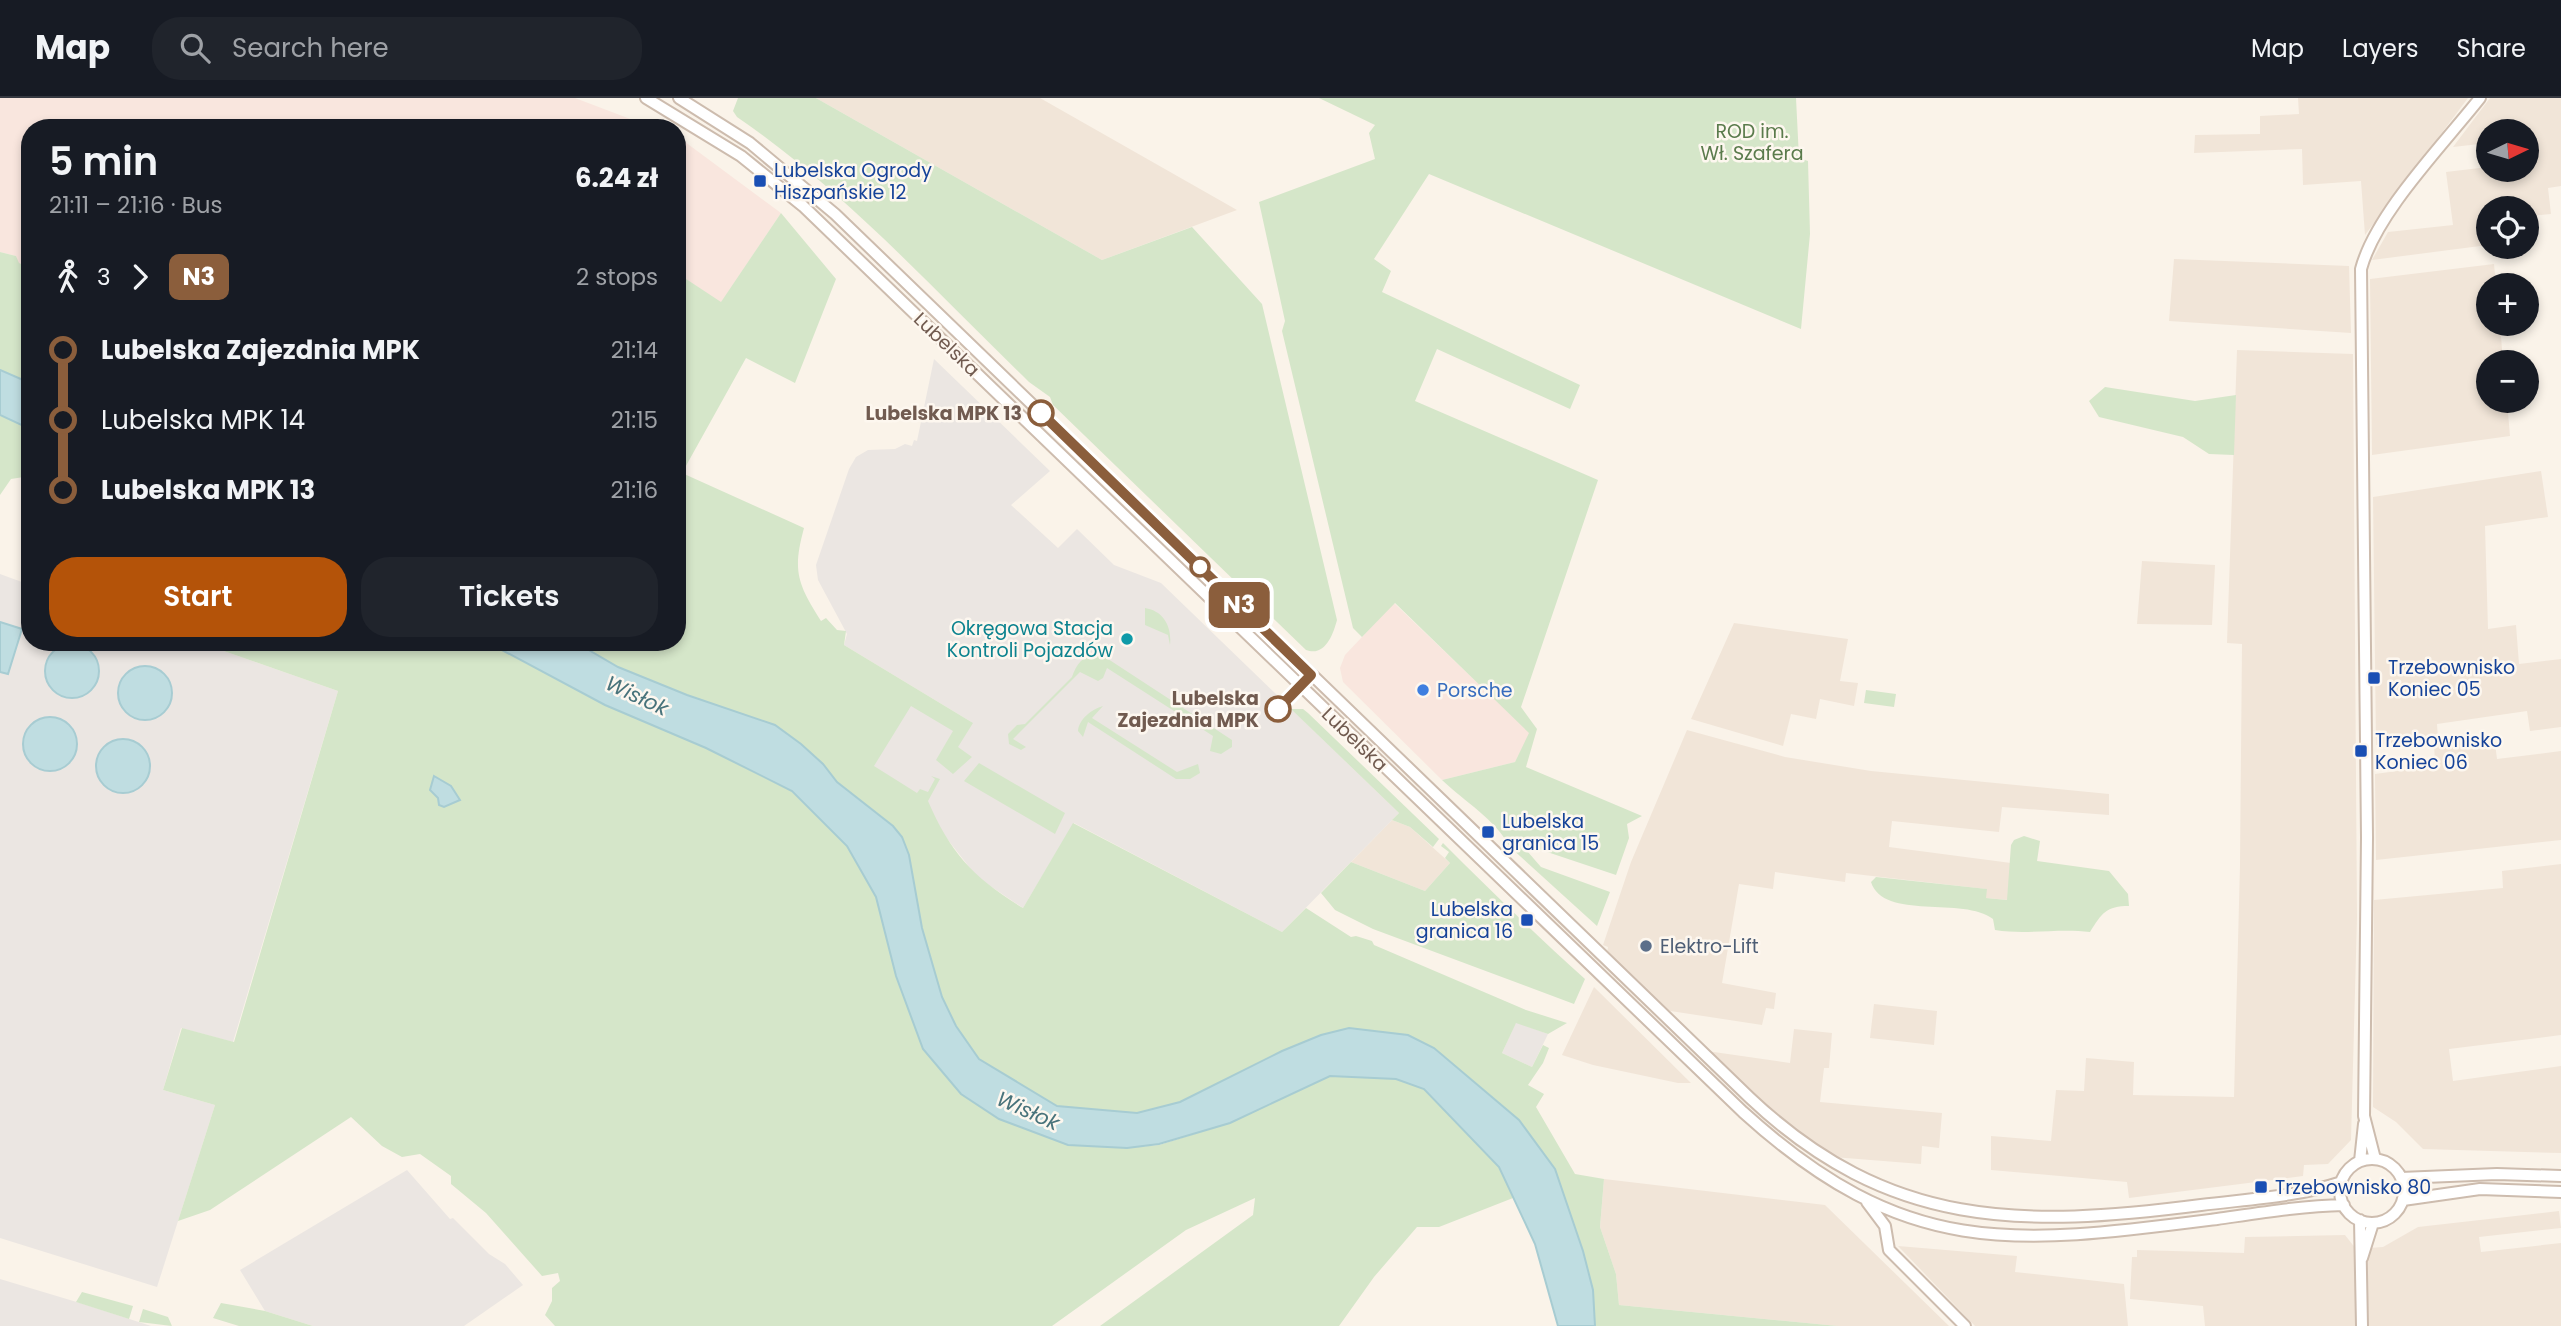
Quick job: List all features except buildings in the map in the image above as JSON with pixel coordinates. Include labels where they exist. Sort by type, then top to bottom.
[{"type":"main road","name":"Lubelska","points":[[646,98],[681,119]]},
{"type":"main road","name":"Lubelska","points":[[679,98],[750,143],[835,214],[1759,1106],[1821,1155],[1865,1181],[1907,1197],[1952,1209],[2017,1216],[2135,1214],[2308,1191],[2342,1182]]},
{"type":"main road","points":[[2360,1161],[2364,1124],[2367,837],[2361,270],[2366,251],[2383,222],[2480,98]]},
{"type":"main road","name":"Lubelska","points":[[686,122],[731,149],[803,206],[1591,966],[1776,1142],[1824,1178],[1867,1202],[1902,1215],[1961,1231],[2016,1237],[2120,1231],[2344,1205]]},
{"type":"main road","points":[[2364,1124],[2375,1159]]},
{"type":"main road","points":[[2375,1159],[2390,1165],[2401,1178],[2403,1200],[2392,1216],[2373,1223],[2360,1220],[2344,1205],[2342,1182],[2346,1173],[2360,1161],[2375,1159]]},
{"type":"main road","points":[[2401,1178],[2497,1174],[2561,1176]]},
{"type":"main road","points":[[2403,1200],[2480,1189],[2561,1192]]},
{"type":"main road","points":[[1867,1202],[1885,1226],[1886,1242],[1892,1254],[1965,1326]]},
{"type":"main road","points":[[1885,1226],[1902,1215]]},
{"type":"main road","points":[[2016,1237],[2026,1229],[2027,1224],[2017,1216]]},
{"type":"main road","points":[[2360,1220],[2362,1326]]},
{"type":"main road","points":[[2362,1258],[2373,1223]]},
{"type":"shaded area","points":[[0,98],[575,98],[630,119],[21,119],[21,264],[16,256],[0,252]]},
{"type":"shaded area","points":[[816,98],[1040,98],[1237,210],[1102,260]]},
{"type":"shaded area","points":[[2298,98],[2468,98],[2365,235],[2361,181],[2303,185],[2302,149],[2194,153],[2195,135],[2260,134],[2260,116],[2299,114]]},
{"type":"shaded area","points":[[2490,98],[2561,98],[2561,186],[2548,188],[2551,214],[2539,215],[2539,196],[2476,196],[2476,247],[2372,260],[2388,232],[2453,225],[2446,172],[2476,168],[2476,182],[2539,182],[2539,119],[2476,119],[2476,144],[2453,147]]},
{"type":"shaded area","points":[[686,143],[781,213],[721,303],[686,279]]},
{"type":"shaded area","points":[[2174,259],[2349,266],[2351,333],[2169,321]]},
{"type":"shaded area","points":[[2494,264],[2495,273],[2476,273],[2476,336],[2501,336],[2502,350],[2476,350],[2476,413],[2508,413],[2510,436],[2372,455],[2370,279]]},
{"type":"shaded area","points":[[2237,350],[2353,354],[2357,917],[2351,1140],[2328,1164],[2304,1165],[2303,1176],[2129,1198],[2127,1182],[1991,1170],[1991,1136],[2051,1141],[2056,1090],[2084,1091],[2086,1058],[2134,1062],[2133,1095],[2234,1097],[2242,644],[2227,643]]},
{"type":"shaded area","points":[[934,359],[1050,471],[1011,505],[1058,548],[1077,529],[1114,565],[1161,583],[1399,813],[1282,932],[1074,823],[1023,908],[977,877],[941,831],[869,766],[909,692],[973,723],[844,645],[847,634],[818,580],[816,565],[849,469],[856,457],[868,450],[895,449],[905,444],[912,446],[914,440],[917,441]]},
{"type":"shaded area","points":[[2541,471],[2548,517],[2485,526],[2488,629],[2516,625],[2519,664],[2561,659],[2561,727],[2530,731],[2527,711],[2437,724],[2438,738],[2376,745],[2373,497]]},
{"type":"shaded area","points":[[2142,561],[2215,565],[2212,625],[2137,624]]},
{"type":"shaded area","points":[[0,574],[21,582],[21,651],[224,651],[338,691],[233,1042],[181,1028],[163,1090],[215,1105],[157,1287],[0,1238]]},
{"type":"shaded area","points":[[1394,603],[1530,733],[1515,762],[1442,780],[1343,682],[1340,668],[1345,655]]},
{"type":"shaded area","points":[[1734,623],[1848,639],[1840,681],[1858,683],[1854,706],[1820,699],[1816,719],[1791,714],[1783,746],[1691,719]]},
{"type":"shaded area","points":[[1687,730],[1785,757],[1871,771],[2109,794],[2109,815],[2002,807],[1999,832],[1892,821],[1889,847],[2011,863],[2008,900],[1986,898],[1986,889],[1846,873],[1845,882],[1775,872],[1773,889],[1739,884],[1722,983],[1776,993],[1774,1009],[1766,1008],[1762,1025],[1664,1010],[1607,953],[1608,947],[1603,945],[1631,862]]},
{"type":"shaded area","points":[[2494,735],[2497,759],[2561,751],[2561,840],[2376,860],[2375,774],[2435,766],[2434,741]]},
{"type":"shaded area","points":[[1392,820],[1410,827],[1450,863],[1425,891],[1351,862]]},
{"type":"shaded area","points":[[2561,864],[2561,1035],[2449,1049],[2453,1081],[2561,1066],[2561,1153],[2423,1149],[2396,1122],[2373,1107],[2374,900],[2503,888],[2502,871]]},
{"type":"shaded area","points":[[1594,987],[1691,1083],[1678,1083],[1593,1065],[1562,1055]]},
{"type":"shaded area","points":[[1874,1004],[1937,1011],[1934,1045],[1870,1038]]},
{"type":"shaded area","points":[[1516,1022],[1548,1034],[1532,1067],[1502,1053]]},
{"type":"shaded area","points":[[1794,1029],[1832,1033],[1829,1068],[1824,1068],[1820,1102],[1942,1113],[1939,1148],[1922,1146],[1921,1164],[1833,1157],[1774,1115],[1707,1051],[1790,1063]]},
{"type":"shaded area","points":[[407,1170],[450,1219],[453,1218],[489,1254],[505,1264],[523,1285],[464,1326],[313,1326],[265,1311],[240,1270]]},
{"type":"shaded area","points":[[1604,1179],[1825,1205],[1949,1326],[1838,1326],[1619,1305],[1616,1274],[1600,1227]]},
{"type":"shaded area","points":[[2559,1211],[2561,1228],[2479,1237],[2481,1252],[2561,1243],[2561,1326],[2205,1326],[2203,1306],[2130,1299],[2132,1257],[2137,1257],[2137,1250],[2244,1253],[2245,1237],[2345,1235],[2356,1249],[2383,1247],[2418,1227]]},
{"type":"shaded area","points":[[1898,1246],[2017,1256],[2015,1272],[2124,1284],[2128,1326],[1975,1326]]},
{"type":"shaded area","points":[[0,1279],[80,1303],[151,1326],[0,1326]]},
{"type":"green space","points":[[738,98],[816,98],[1102,260],[1192,227],[1262,304],[1337,620],[1323,648],[1306,650],[1053,405],[1050,397],[1029,382],[852,209],[777,146],[737,117],[733,111]]},
{"type":"green space","name":"ROD im. Wł. Szafera","points":[[1319,98],[1796,98],[1799,158],[1808,161],[1810,234],[1801,329],[1429,174],[1374,259],[1391,271],[1382,292],[1580,385],[1570,409],[1437,349],[1415,401],[1598,480],[1521,707],[1537,729],[1526,767],[1642,816],[1627,824],[1629,838],[1616,875],[1520,843],[1541,867],[1610,892],[1597,926],[1510,847],[1488,819],[1442,780],[1515,762],[1529,733],[1395,603],[1362,637],[1353,628],[1282,331],[1285,321],[1259,202],[1375,159],[1369,133],[1375,125]]},
{"type":"green space","points":[[781,213],[836,279],[795,383],[746,358],[686,466],[686,279],[721,302]]},
{"type":"green space","points":[[0,252],[16,256],[21,264],[21,379],[0,370]]},
{"type":"green space","points":[[2105,387],[2195,401],[2236,395],[2234,455],[2209,454],[2183,437],[2099,417],[2089,401]]},
{"type":"green space","points":[[0,415],[21,425],[21,477],[11,479],[0,495]]},
{"type":"green space","points":[[686,475],[804,528],[798,556],[799,577],[821,621],[826,618],[837,630],[846,631],[844,645],[973,723],[958,747],[972,757],[953,774],[936,760],[953,731],[911,706],[874,766],[917,793],[920,789],[928,792],[935,779],[931,776],[940,779],[928,801],[937,820],[955,850],[977,875],[991,886],[1023,908],[1073,823],[1282,932],[1306,908],[1351,937],[1372,941],[1374,945],[1526,1010],[1567,1023],[1548,1034],[1516,1023],[1502,1053],[1532,1067],[1543,1045],[1549,1048],[1543,1063],[1528,1085],[1544,1094],[1536,1107],[1575,1174],[1604,1179],[1600,1227],[1616,1274],[1619,1305],[1838,1326],[1595,1326],[1593,1290],[1583,1251],[1555,1169],[1519,1120],[1434,1048],[1349,1028],[1321,1035],[1282,1051],[1180,1102],[1137,1113],[1057,1106],[979,1059],[956,1026],[942,997],[922,928],[909,855],[893,826],[837,782],[823,764],[775,725],[687,695],[618,667],[590,651],[686,651]]},
{"type":"green space","points":[[1145,608],[1162,616],[1170,632],[1170,645],[1168,635],[1145,625]]},
{"type":"green space","points":[[224,651],[504,651],[605,705],[706,748],[791,791],[847,846],[876,897],[896,976],[923,1049],[999,1119],[1068,1145],[1127,1148],[1159,1145],[1230,1123],[1330,1076],[1396,1079],[1425,1089],[1499,1167],[1513,1198],[1439,1227],[1417,1227],[1374,1277],[1339,1326],[1100,1326],[1253,1215],[1255,1198],[1186,1230],[1052,1326],[555,1326],[545,1315],[552,1301],[552,1288],[560,1281],[558,1273],[542,1276],[486,1213],[451,1184],[451,1176],[420,1154],[402,1157],[382,1146],[351,1117],[210,1210],[178,1221],[215,1105],[163,1090],[182,1028],[234,1042],[338,691]]},
{"type":"green space","points":[[1096,654],[1105,657],[1232,740],[1232,747],[1221,754],[1210,751],[1213,736],[1107,668],[1103,678],[1098,681],[1080,672],[1013,739],[1026,747],[1021,750],[1009,744],[1008,734],[1017,725],[1025,724],[1072,677],[1080,662]]},
{"type":"green space","points":[[1866,690],[1896,694],[1894,707],[1864,703]]},
{"type":"green space","points":[[1103,706],[1092,718],[1177,772],[1198,764],[1200,773],[1190,779],[1176,779],[1088,722],[1083,737],[1078,731],[1081,722],[1095,709]]},
{"type":"green space","points":[[1291,709],[1303,709],[1308,713],[1439,839],[1433,847],[1410,827],[1392,820],[1399,813]]},
{"type":"green space","points":[[979,763],[1065,813],[1055,834],[964,781]]},
{"type":"green space","points":[[2024,836],[2040,841],[2037,861],[2109,871],[2128,894],[2129,906],[2115,907],[2105,912],[2090,932],[1995,930],[1993,919],[1980,912],[1891,901],[1878,894],[1871,882],[1876,877],[1987,889],[1986,898],[2007,900],[2011,845],[2014,840]]},
{"type":"green space","points":[[1443,843],[1585,979],[1574,1004],[1373,929],[1335,910],[1321,893],[1351,862],[1425,891],[1450,863],[1445,858],[1449,852],[1441,846]]},
{"type":"green space","points":[[82,1292],[133,1306],[129,1319],[76,1302]]},
{"type":"green space","points":[[221,1303],[265,1311],[313,1326],[239,1326],[213,1318]]},
{"type":"green space","points":[[143,1309],[168,1317],[172,1326],[139,1322]]},
{"type":"water","points":[[0,370],[21,379],[21,425],[0,415]]},
{"type":"water","points":[[0,622],[21,629],[21,632],[8,674],[0,672]]},
{"type":"water","points":[[54,651],[90,651],[97,661],[97,681],[91,690],[82,696],[62,696],[53,690],[47,681],[47,661]]},
{"type":"water","name":"Wisłok","points":[[504,651],[590,651],[618,667],[687,695],[775,725],[801,744],[823,764],[837,782],[893,826],[902,837],[909,855],[922,928],[942,997],[956,1026],[979,1059],[1057,1106],[1137,1113],[1180,1102],[1282,1051],[1321,1035],[1349,1028],[1408,1035],[1434,1048],[1519,1120],[1555,1169],[1583,1251],[1593,1290],[1595,1326],[1558,1326],[1535,1244],[1499,1167],[1424,1089],[1396,1079],[1330,1076],[1230,1123],[1159,1144],[1127,1148],[1068,1145],[999,1119],[961,1094],[923,1049],[896,976],[876,897],[847,846],[792,791],[706,748],[605,705]]},
{"type":"water","points":[[145,666],[164,674],[172,693],[164,712],[145,720],[126,712],[118,693],[126,674]]},
{"type":"water","points":[[50,717],[69,725],[77,744],[69,763],[50,771],[31,763],[23,744],[31,725]]},
{"type":"water","points":[[123,739],[142,747],[150,766],[142,785],[123,793],[104,785],[96,766],[104,747]]},
{"type":"water","points":[[434,776],[451,786],[460,800],[444,807],[439,805],[438,798],[430,790]]},
{"type":"bus line","name":"N3","points":[[1041,413],[1311,675],[1278,709]]},
{"type":"place","name":"Lubelska Ogrody Hiszpańskie 12","points":[[760,181]]},
{"type":"place","name":"Lubelska MPK 13","points":[[1041,413]]},
{"type":"place","name":"Okręgowa Stacja Kontroli Pojazdów","points":[[1127,639]]},
{"type":"place","name":"Trzebownisko Koniec 05","points":[[2374,678]]},
{"type":"place","name":"Porsche","points":[[1423,690]]},
{"type":"place","name":"Lubelska Zajezdnia MPK","points":[[1278,709]]},
{"type":"place","name":"Trzebownisko Koniec 06","points":[[2361,751]]},
{"type":"place","name":"Lubelska granica 15","points":[[1488,832]]},
{"type":"place","name":"Lubelska granica 16","points":[[1527,920]]},
{"type":"place","name":"Elektro-Lift","points":[[1646,946]]},
{"type":"place","name":"Trzebownisko 80","points":[[2261,1187]]}]
